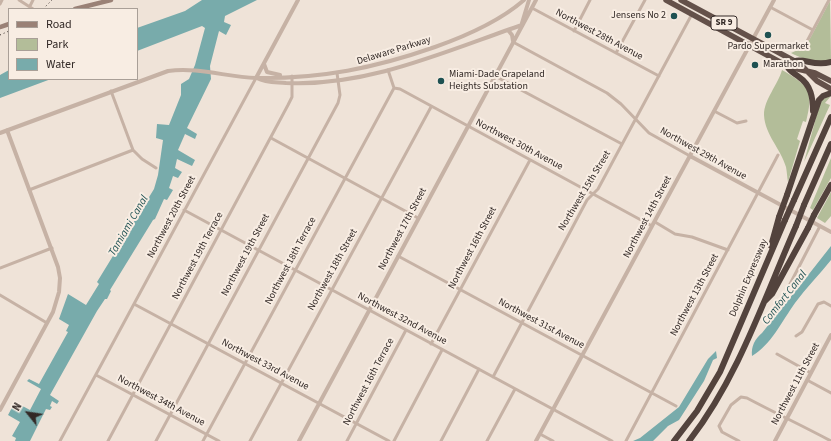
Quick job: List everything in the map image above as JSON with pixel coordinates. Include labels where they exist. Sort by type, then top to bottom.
[{"type":"highway","name":"SR 9","points":[[666,0],[787,66],[809,72],[831,81]]},
{"type":"highway","name":"SR 9","points":[[681,0],[795,61],[818,81],[831,89]]},
{"type":"highway","points":[[795,61],[800,60],[817,64],[831,62]]},
{"type":"highway","points":[[787,66],[789,71],[801,79],[810,90],[813,100],[814,117]]},
{"type":"highway","points":[[782,219],[787,195],[819,100],[823,96],[831,93]]},
{"type":"highway","name":"Dolphin Expressway","points":[[674,441],[697,411],[714,383],[763,273],[782,219],[794,200],[831,117]]},
{"type":"highway","points":[[689,441],[710,412],[725,386],[831,144]]},
{"type":"highway","points":[[761,306],[772,294],[831,184]]},
{"type":"main road","points":[[79,8],[111,0]]},
{"type":"street","points":[[0,4],[2,0]]},
{"type":"street","points":[[19,0],[32,7],[33,0]]},
{"type":"street","name":"Northwest 20th Street","points":[[60,441],[298,0]]},
{"type":"street","name":"Northwest 17th Street","points":[[522,25],[529,0]]},
{"type":"street","name":"Northwest 17th Street","points":[[299,441],[536,0]]},
{"type":"street","points":[[574,31],[590,0]]},
{"type":"street","points":[[616,53],[645,0]]},
{"type":"street","name":"Northwest 14th Street","points":[[536,441],[654,224],[752,38],[774,0]]},
{"type":"street","points":[[805,45],[829,0]]},
{"type":"street","name":"Delaware Parkway","points":[[0,133],[164,72],[186,70],[256,78],[337,73],[391,62],[456,39],[491,22],[521,1]]},
{"type":"street","points":[[770,7],[813,30]]},
{"type":"street","name":"Northwest 28th Avenue","points":[[532,8],[659,76]]},
{"type":"street","name":"Northwest 15th Street","points":[[493,377],[587,200],[598,189],[692,14]]},
{"type":"street","name":"Delaware Parkway","points":[[256,78],[263,81],[292,83],[338,81],[388,70],[522,25]]},
{"type":"street","points":[[508,30],[512,34],[513,42]]},
{"type":"street","name":"Northwest 29th Avenue","points":[[513,42],[607,93],[621,104],[652,135],[831,231]]},
{"type":"street","points":[[264,64],[267,72],[285,76]]},
{"type":"street","points":[[388,70],[394,88]]},
{"type":"street","name":"Northwest 19th Street","points":[[156,441],[339,100],[337,73]]},
{"type":"street","name":"Northwest 19th Terrace","points":[[108,441],[290,102],[292,76]]},
{"type":"street","points":[[495,76],[622,144]]},
{"type":"street","name":"Northwest 30th Avenue","points":[[394,88],[400,89],[593,194],[654,224],[675,234],[692,236],[728,250]]},
{"type":"street","name":"Northwest 18th Terrace","points":[[203,441],[394,88]]},
{"type":"street","points":[[111,91],[133,150],[142,160],[156,168]]},
{"type":"street","name":"Northwest 18th Street","points":[[250,441],[431,107]]},
{"type":"street","points":[[714,111],[737,123],[746,121]]},
{"type":"street","points":[[0,410],[47,324],[56,304],[60,284],[58,267],[52,248],[7,130]]},
{"type":"street","points":[[271,138],[418,218]]},
{"type":"street","points":[[29,190],[133,150]]},
{"type":"street","name":"Northwest 13th Street","points":[[626,441],[778,155]]},
{"type":"street","name":"Northwest 16th Street","points":[[431,344],[530,160]]},
{"type":"street","name":"Northwest 32nd Avenue","points":[[184,210],[612,441]]},
{"type":"street","points":[[789,286],[820,226]]},
{"type":"street","points":[[0,268],[52,248]]},
{"type":"street","name":"Northwest 31st Avenue","points":[[398,256],[676,406]]},
{"type":"street","points":[[0,295],[47,324]]},
{"type":"street","points":[[796,336],[802,332],[816,307],[821,302],[831,306]]},
{"type":"street","name":"Northwest 33rd Avenue","points":[[134,304],[389,441]]},
{"type":"street","name":"Northwest 16th Terrace","points":[[347,441],[406,330]]},
{"type":"street","name":"Northwest 11th Street","points":[[775,441],[807,380],[828,345],[831,335]]},
{"type":"street","points":[[394,441],[442,350]]},
{"type":"street","points":[[777,354],[811,373]]},
{"type":"street","points":[[440,441],[479,369]]},
{"type":"street","name":"Northwest 34th Avenue","points":[[96,375],[219,441]]},
{"type":"street","points":[[807,380],[831,393]]},
{"type":"street","points":[[487,441],[515,389]]},
{"type":"street","points":[[739,441],[724,433],[720,428],[720,422],[736,399],[741,397],[831,440]]},
{"type":"street","points":[[540,434],[553,441]]},
{"type":"street","points":[[603,436],[603,441]]},
{"type":"green space","points":[[830,1],[831,60],[810,60],[791,53],[800,49],[802,44],[806,46]]},
{"type":"green space","points":[[782,70],[804,85],[809,96],[806,122],[803,121],[797,139],[800,141],[788,182],[784,160],[767,129],[764,115],[766,103]]},
{"type":"green space","points":[[831,96],[825,103],[830,105],[804,162],[820,103],[823,99]]},
{"type":"green space","points":[[831,158],[831,178],[813,210],[810,208]]},
{"type":"green space","points":[[831,192],[831,216],[825,223],[817,218]]},
{"type":"water","points":[[202,0],[257,0],[225,16],[224,22],[231,25],[226,35],[219,31],[210,66],[211,79],[187,128],[197,134],[195,139],[185,134],[178,150],[195,160],[192,166],[177,159],[175,168],[182,172],[178,178],[173,176],[169,188],[173,190],[167,200],[164,199],[155,219],[110,290],[111,291],[107,299],[105,299],[97,311],[50,395],[59,401],[57,404],[52,401],[50,406],[52,407],[50,410],[46,409],[30,441],[15,441],[16,438],[12,436],[20,422],[8,415],[15,402],[30,410],[41,389],[27,381],[29,379],[39,384],[68,332],[66,331],[69,325],[59,319],[68,294],[86,305],[99,284],[97,282],[154,189],[158,175],[163,140],[156,138],[157,124],[169,125],[181,95],[181,84],[189,79],[195,65],[205,28],[202,26],[138,51],[138,28],[185,11]]},
{"type":"water","points":[[8,71],[8,80],[48,80],[0,98],[0,75]]},
{"type":"water","points":[[831,246],[831,260],[799,297],[771,339],[765,346],[752,356],[752,349],[755,340]]},
{"type":"water","points":[[716,351],[717,358],[713,360],[704,381],[679,420],[668,426],[653,441],[633,441],[640,438],[679,407],[708,359]]},
{"type":"railway","points":[[44,8],[52,0]]},
{"type":"railway","points":[[0,35],[8,31]]},
{"type":"place","name":"Jensens No 2","points":[[674,16]]},
{"type":"place","name":"Pardo Supermarket","points":[[768,35]]},
{"type":"place","name":"Marathon","points":[[755,65]]},
{"type":"place","name":"Miami-Dade Grapeland Heights Substation","points":[[441,81]]},
{"type":"water label","name":"Tamiami Canal","points":[[129,226]]},
{"type":"water label","name":"Comfort Canal","points":[[785,298]]}]
